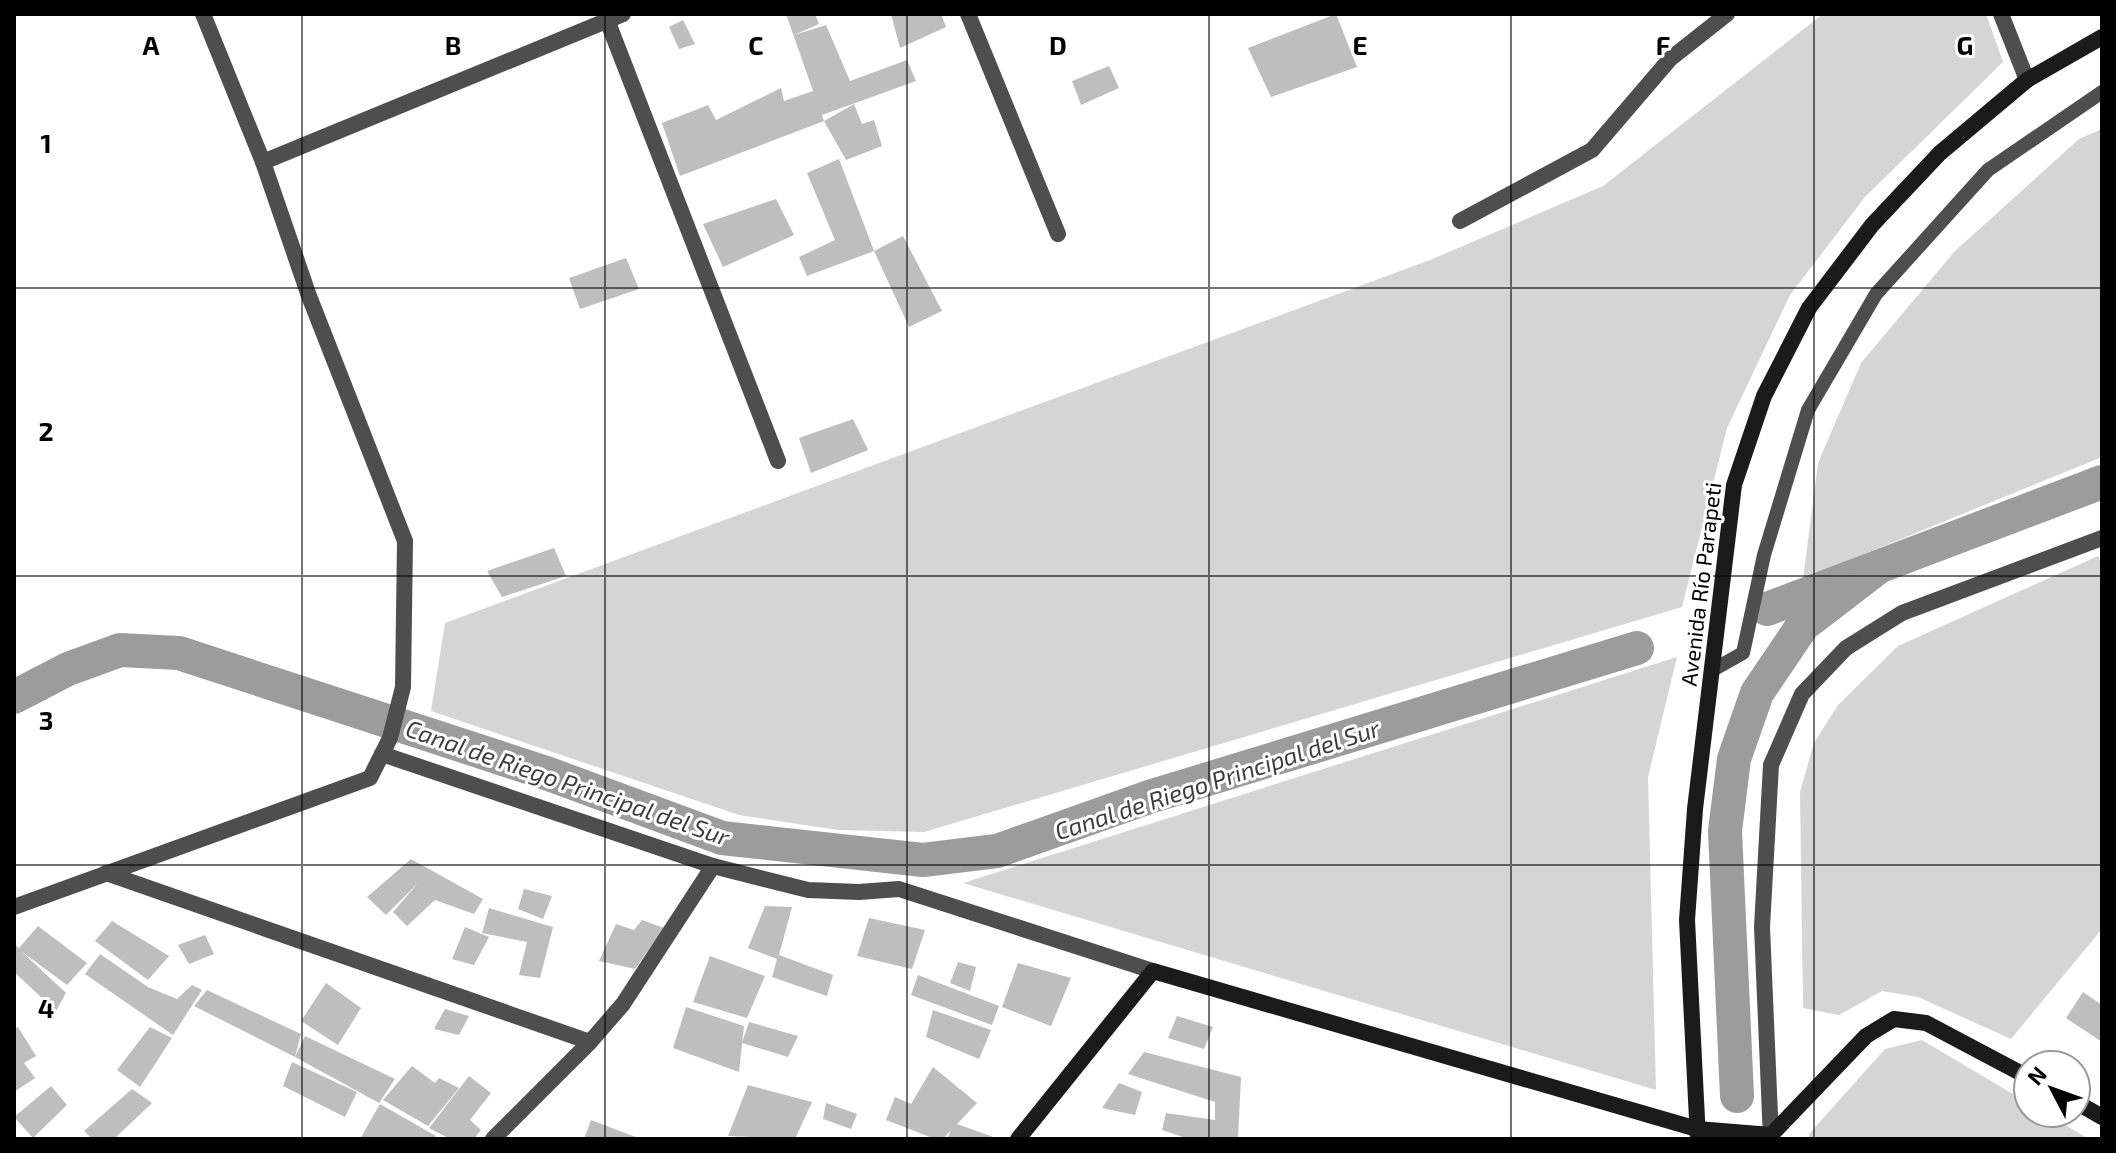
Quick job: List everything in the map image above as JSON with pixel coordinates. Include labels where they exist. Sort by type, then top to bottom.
[{"type":"main road","name":"Avenida Río Parapeti","points":[[1698,1134],[1687,920],[1711,671],[1734,485],[1764,396],[1809,308],[1872,225],[1940,153],[2027,80],[2102,37]]},
{"type":"main road","points":[[1018,1139],[1153,971],[1698,1134],[1771,1137],[1866,1036],[1894,1019],[1926,1023],[2012,1069]]},
{"type":"street","points":[[14,907],[370,778],[390,738],[403,687],[405,541],[309,296],[263,162],[203,14]]},
{"type":"street","points":[[968,14],[1058,234]]},
{"type":"street","points":[[1460,221],[1592,150],[1670,59],[1727,14]]},
{"type":"street","points":[[2001,14],[2027,80]]},
{"type":"street","points":[[263,162],[615,17],[778,461]]},
{"type":"street","points":[[1771,1137],[1762,927],[1771,765],[1802,694],[1846,648],[1902,613],[2102,538]]},
{"type":"street","points":[[382,754],[713,866],[808,890],[859,892],[899,889],[1153,971]]},
{"type":"street","points":[[493,1139],[590,1042],[623,1004],[713,866]]},
{"type":"street","points":[[106,873],[590,1042]]},
{"type":"lane","points":[[1711,671],[1743,653],[1764,555],[1808,410],[1876,294],[1988,170],[2102,92]]},
{"type":"shaded area","points":[[1823,14],[1986,14],[2003,62],[1865,197],[1790,295],[1727,428],[1682,607],[924,832],[838,830],[739,815],[431,711],[445,623],[1430,260],[1603,186]]},
{"type":"shaded area","points":[[2102,129],[2102,457],[1803,579],[1818,463],[1861,363],[1955,251],[2079,139]]},
{"type":"shaded area","points":[[2098,556],[2102,565],[2102,929],[2011,1039],[1918,997],[1882,991],[1839,1015],[1803,1008],[1800,792],[1814,743],[1838,705],[1898,646]]},
{"type":"shaded area","points":[[1677,657],[1648,777],[1656,1090],[963,883]]},
{"type":"shaded area","points":[[1922,1040],[2012,1093],[2012,1129],[2072,1129],[2089,1139],[1809,1139],[1809,1134],[1885,1049]]},
{"type":"building","points":[[786,14],[815,14],[819,24],[794,35],[826,25],[850,81],[907,60],[916,81],[822,115],[824,121],[680,176],[662,123],[708,105],[716,120],[781,88],[784,101],[813,91]]},
{"type":"building","points":[[891,14],[941,14],[946,27],[900,48]]},
{"type":"building","points":[[1336,14],[1357,67],[1271,97],[1248,48]]},
{"type":"building","points":[[683,20],[695,44],[679,49],[669,27]]},
{"type":"building","points":[[1109,66],[1119,88],[1081,105],[1072,81]]},
{"type":"building","points":[[854,104],[862,124],[874,120],[882,146],[846,160],[824,121]]},
{"type":"building","points":[[839,159],[874,251],[807,276],[799,257],[835,240],[807,173]]},
{"type":"building","points":[[776,199],[794,235],[723,267],[703,224]]},
{"type":"building","points":[[903,236],[942,311],[909,327],[874,251]]},
{"type":"building","points":[[626,258],[639,289],[580,309],[569,278]]},
{"type":"building","points":[[853,419],[868,450],[811,473],[799,438]]},
{"type":"building","points":[[554,548],[566,576],[502,597],[487,571]]},
{"type":"building","points":[[411,859],[483,899],[474,914],[435,900],[407,926],[393,912],[418,883],[386,915],[367,897]]},
{"type":"building","points":[[524,889],[552,896],[543,919],[518,909]]},
{"type":"building","points":[[765,906],[792,907],[779,955],[833,975],[827,996],[772,977],[777,959],[748,948]]},
{"type":"building","points":[[489,908],[553,927],[540,978],[519,975],[527,942],[482,933]]},
{"type":"building","points":[[869,918],[925,930],[912,969],[857,956]]},
{"type":"building","points":[[642,920],[664,928],[635,969],[599,961],[616,924],[634,930]]},
{"type":"building","points":[[112,921],[169,956],[148,980],[95,941]]},
{"type":"building","points":[[38,926],[87,963],[67,985],[21,951],[66,993],[56,1011],[14,972],[14,944],[19,948]]},
{"type":"building","points":[[465,927],[489,937],[474,965],[452,959]]},
{"type":"building","points":[[205,935],[214,954],[189,964],[178,945]]},
{"type":"building","points":[[100,954],[148,987],[177,999],[192,985],[202,990],[173,1035],[85,974]]},
{"type":"building","points":[[710,956],[765,976],[747,1018],[693,1002]]},
{"type":"building","points":[[958,962],[976,967],[970,991],[950,983]]},
{"type":"building","points":[[1018,963],[1071,978],[1051,1026],[1002,1007]]},
{"type":"building","points":[[918,975],[999,1006],[992,1025],[911,995]]},
{"type":"building","points":[[326,983],[361,1008],[338,1045],[301,1021]]},
{"type":"building","points":[[207,990],[301,1034],[295,1057],[194,1006]]},
{"type":"building","points":[[2083,992],[2102,1005],[2102,1042],[2066,1018]]},
{"type":"building","points":[[686,1007],[744,1026],[739,1072],[673,1048]]},
{"type":"building","points":[[445,1009],[469,1016],[459,1035],[434,1029]]},
{"type":"building","points":[[933,1010],[991,1030],[979,1059],[926,1037]]},
{"type":"building","points":[[1177,1016],[1213,1027],[1204,1049],[1168,1038]]},
{"type":"building","points":[[749,1022],[798,1036],[788,1057],[742,1043]]},
{"type":"building","points":[[18,1027],[36,1056],[24,1063],[35,1078],[14,1092],[14,1029]]},
{"type":"building","points":[[150,1027],[172,1038],[140,1087],[117,1070]]},
{"type":"building","points":[[305,1036],[395,1079],[379,1103],[295,1057]]},
{"type":"building","points":[[1144,1052],[1241,1077],[1238,1139],[1189,1139],[1162,1130],[1166,1113],[1215,1120],[1215,1102],[1128,1074]]},
{"type":"building","points":[[292,1062],[357,1092],[345,1117],[283,1086]]},
{"type":"building","points":[[412,1066],[435,1083],[439,1078],[459,1088],[428,1126],[383,1100]]},
{"type":"building","points":[[933,1067],[977,1103],[957,1124],[999,1139],[947,1139],[951,1130],[943,1139],[935,1139],[886,1120],[895,1097],[911,1104]]},
{"type":"building","points":[[469,1076],[491,1093],[470,1120],[481,1130],[474,1139],[450,1139],[429,1128]]},
{"type":"building","points":[[1119,1083],[1142,1092],[1135,1115],[1102,1108]]},
{"type":"building","points":[[748,1085],[812,1102],[795,1139],[728,1136]]},
{"type":"building","points":[[51,1086],[67,1105],[33,1138],[14,1117]]},
{"type":"building","points":[[132,1089],[152,1103],[114,1139],[92,1139],[84,1131]]},
{"type":"building","points":[[826,1103],[857,1114],[851,1129],[823,1119]]},
{"type":"building","points":[[380,1104],[436,1136],[434,1139],[360,1139]]},
{"type":"building","points":[[591,1120],[641,1139],[584,1139]]},
{"type":"waterway","name":"Canal de Riego Principal del Sur","points":[[1767,609],[2102,482]]},
{"type":"waterway","points":[[1737,1096],[1725,831],[1734,759],[1757,693],[1803,625],[1876,569]]},
{"type":"waterway","name":"Canal de Riego Principal del Sur","points":[[14,697],[68,669],[120,650],[179,653],[549,774],[722,838],[923,860],[997,851],[1149,797],[1637,648]]}]
